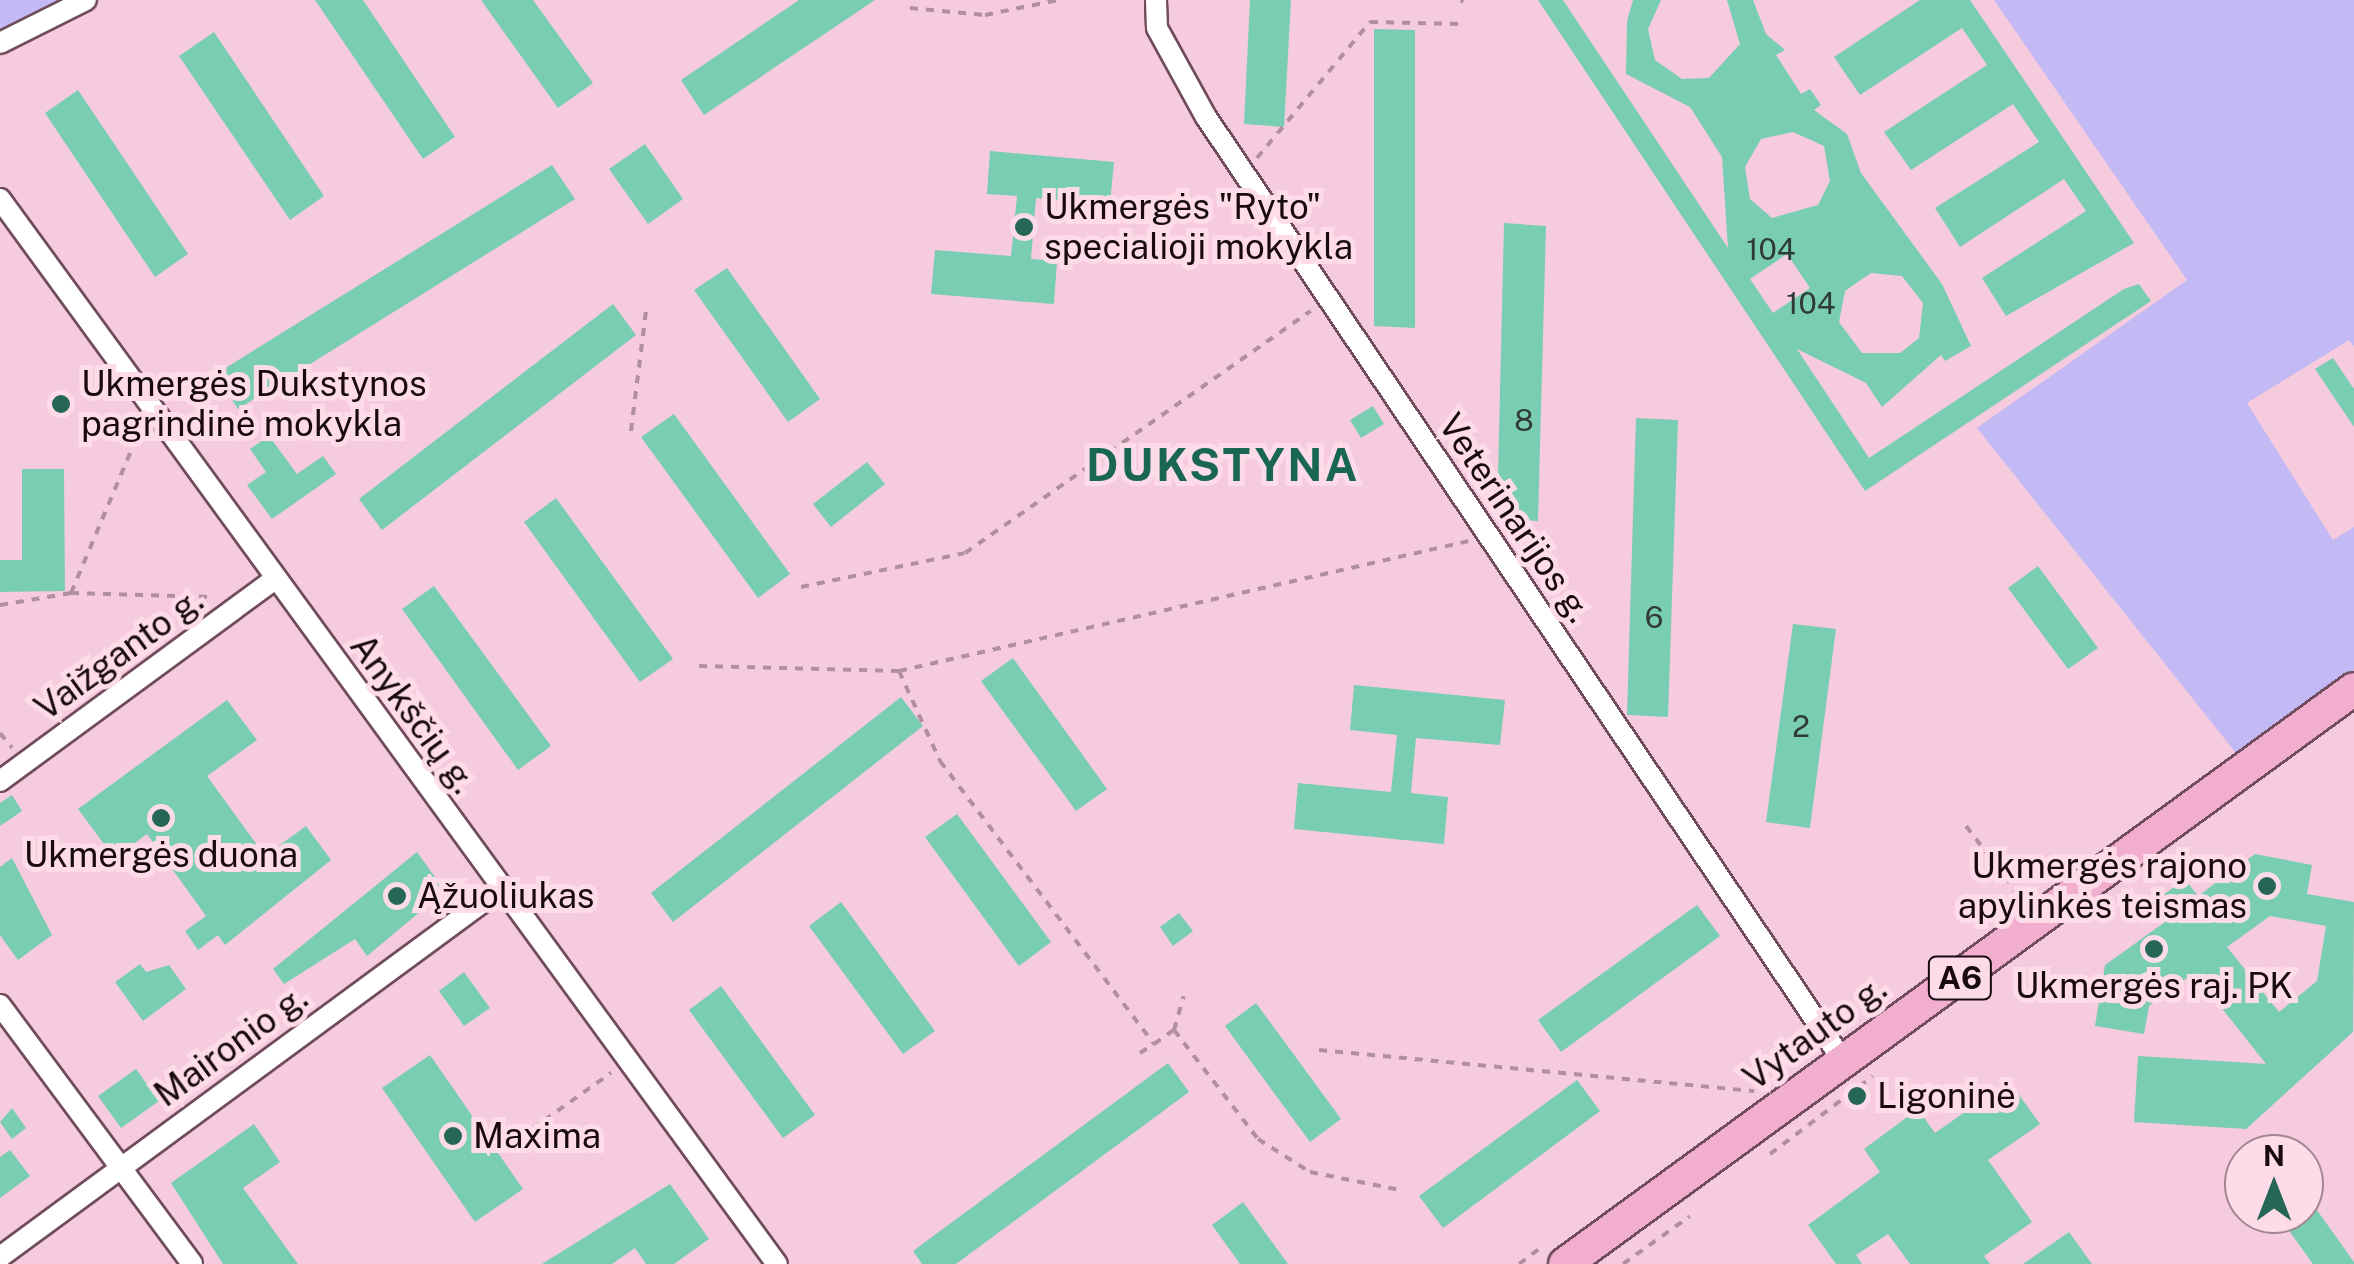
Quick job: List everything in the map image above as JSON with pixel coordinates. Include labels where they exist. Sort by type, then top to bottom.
[{"type":"main road","name":"Vytauto g.","points":[[1565,1264],[2354,689]]},
{"type":"street","points":[[0,43],[86,0]]},
{"type":"street","name":"Veterinarijos g.","points":[[1156,0],[1157,28],[1241,169],[1844,1062]]},
{"type":"street","name":"Anykščių g.","points":[[0,199],[777,1264]]},
{"type":"street","name":"Vaižganto g.","points":[[0,781],[275,580]]},
{"type":"street","name":"Maironio g.","points":[[0,1257],[502,888]]},
{"type":"street","points":[[0,1004],[192,1264]]},
{"type":"path","points":[[910,8],[985,15],[1058,0]]},
{"type":"path","points":[[1241,169],[1278,143],[1370,22],[1462,24]]},
{"type":"path","points":[[801,587],[964,553],[1329,299]]},
{"type":"path","points":[[631,431],[646,312]]},
{"type":"path","points":[[71,592],[141,427],[156,416]]},
{"type":"path","points":[[699,666],[899,671],[1347,562],[1488,538]]},
{"type":"path","points":[[0,604],[71,592],[225,598],[241,588],[248,599]]},
{"type":"path","points":[[899,671],[940,761],[1154,1044]]},
{"type":"path","points":[[1966,826],[2022,899]]},
{"type":"path","points":[[1140,1054],[1174,1030],[1184,996]]},
{"type":"path","points":[[1174,1030],[1258,1138],[1310,1172],[1400,1190]]},
{"type":"path","points":[[1319,1050],[1754,1090]]},
{"type":"path","points":[[505,1148],[628,1061]]},
{"type":"path","points":[[1623,1264],[1690,1216]]},
{"type":"shaded area","points":[[0,0],[86,0],[0,43]]},
{"type":"shaded area","points":[[1994,0],[2354,0],[2354,346],[2349,340],[2247,403],[2333,540],[2354,527],[2354,670],[2236,753],[1977,428],[2187,280]]},
{"type":"building","points":[[315,0],[363,0],[455,137],[423,159]]},
{"type":"building","points":[[481,0],[533,0],[593,83],[558,108]]},
{"type":"building","points":[[799,0],[875,0],[704,115],[681,80]]},
{"type":"building","points":[[1250,0],[1291,0],[1284,127],[1244,124]]},
{"type":"building","points":[[1538,0],[1563,0],[1728,248],[1722,157],[1690,107],[1626,74],[1627,21],[1633,0],[1661,0],[1648,29],[1655,60],[1682,79],[1709,78],[1740,44],[1727,0],[1753,0],[1766,34],[1785,50],[1776,55],[1801,94],[1810,89],[1821,105],[1814,110],[1847,134],[1861,173],[1942,284],[1971,346],[1945,361],[1941,355],[1882,407],[1866,383],[1797,349],[1869,458],[2124,289],[2139,284],[2151,301],[1865,491]],"holes":[[[1793,132],[1824,146],[1830,181],[1818,205],[1772,218],[1750,199],[1745,167],[1761,139]],[[1787,254],[1810,288],[1773,313],[1750,279]],[[1871,273],[1902,276],[1923,303],[1919,338],[1900,353],[1862,353],[1839,322],[1845,291]]]},
{"type":"building","points":[[1920,0],[1970,0],[2134,243],[2006,316],[1982,278],[2086,211],[2064,179],[1960,247],[1935,208],[2039,142],[2013,104],[1911,170],[1884,132],[1987,65],[1962,28],[1860,95],[1834,57]]},
{"type":"building","points":[[1374,29],[1415,30],[1415,328],[1374,326]]},
{"type":"building","points":[[214,32],[324,196],[290,220],[179,56]]},
{"type":"building","points":[[78,90],[188,254],[155,277],[45,113]]},
{"type":"building","points":[[645,144],[683,199],[648,224],[609,169]]},
{"type":"building","name":"Ukmergės \"Ryto\" specialioji mokykla","points":[[990,151],[1114,162],[1110,205],[1036,198],[1031,259],[1057,261],[1054,304],[931,294],[935,250],[1011,256],[1017,196],[987,194]]},
{"type":"building","points":[[552,165],[575,199],[238,409],[216,374]]},
{"type":"building","points":[[1504,223],[1546,226],[1538,521],[1497,518]]},
{"type":"building","points":[[727,268],[820,399],[788,422],[694,290]]},
{"type":"building","points":[[613,304],[636,335],[382,530],[359,499]]},
{"type":"building","points":[[2333,358],[2354,389],[2354,427],[2315,369]]},
{"type":"building","points":[[1373,406],[1384,424],[1361,438],[1350,420]]},
{"type":"building","points":[[674,414],[790,574],[758,598],[641,437]]},
{"type":"building","points":[[1636,418],[1678,420],[1668,717],[1627,715]]},
{"type":"building","points":[[269,436],[297,474],[323,456],[336,474],[272,519],[247,485],[266,472],[250,449]]},
{"type":"building","points":[[867,462],[885,484],[831,527],[813,504]]},
{"type":"building","points":[[22,469],[64,469],[65,591],[0,592],[0,560],[22,560]]},
{"type":"building","points":[[556,498],[673,659],[640,682],[524,522]]},
{"type":"building","points":[[2038,566],[2098,648],[2068,669],[2008,588]]},
{"type":"building","points":[[434,586],[551,746],[518,770],[402,609]]},
{"type":"building","points":[[1793,624],[1836,629],[1810,828],[1766,822]]},
{"type":"building","points":[[1013,658],[1107,789],[1076,811],[981,681]]},
{"type":"building","points":[[1354,685],[1505,700],[1500,745],[1416,738],[1411,793],[1448,797],[1444,844],[1294,829],[1298,783],[1391,792],[1397,735],[1350,730]]},
{"type":"building","points":[[901,697],[923,726],[673,922],[651,893]]},
{"type":"building","name":"Ukmergės duona","points":[[227,700],[257,740],[207,776],[265,856],[306,826],[331,860],[225,945],[218,935],[198,950],[185,931],[206,916],[147,834],[121,853],[113,843],[107,848],[78,809]]},
{"type":"building","points":[[12,795],[22,811],[0,826],[0,803]]},
{"type":"building","points":[[957,814],[1051,942],[1019,966],[925,837]]},
{"type":"building","points":[[417,852],[445,891],[367,956],[355,939],[284,984],[273,969]]},
{"type":"building","points":[[2255,854],[2312,865],[2307,894],[2354,902],[2353,1032],[2246,1129],[2134,1122],[2138,1056],[2266,1064],[2194,973],[2149,1006],[2144,1034],[2095,1026],[2105,965],[2165,922],[2151,904],[2185,879],[2198,896]],"holes":[[[2270,916],[2326,926],[2317,981],[2279,1012],[2227,947]]]},
{"type":"building","points":[[12,858],[52,935],[18,960],[0,935],[0,867]]},
{"type":"building","points":[[841,902],[935,1031],[903,1054],[809,926]]},
{"type":"building","points":[[1697,905],[1720,936],[1561,1052],[1538,1020]]},
{"type":"building","points":[[1179,913],[1193,931],[1173,946],[1160,927]]},
{"type":"building","points":[[140,964],[146,972],[169,965],[186,989],[143,1021],[115,982]]},
{"type":"building","points":[[464,972],[490,1008],[464,1026],[439,991]]},
{"type":"building","points":[[721,986],[815,1115],[783,1138],[689,1010]]},
{"type":"building","points":[[1256,1003],[1341,1119],[1310,1142],[1225,1026]]},
{"type":"building","points":[[430,1055],[523,1189],[475,1222],[382,1088]]},
{"type":"building","points":[[1168,1063],[1189,1092],[956,1264],[922,1264],[913,1251]]},
{"type":"building","points":[[136,1069],[159,1101],[121,1128],[98,1096]]},
{"type":"building","points":[[1577,1080],[1600,1111],[1443,1228],[1419,1196]]},
{"type":"building","points":[[2009,1081],[2040,1124],[1988,1160],[2032,1222],[1984,1256],[1990,1264],[1910,1264],[1888,1234],[1856,1255],[1862,1264],[1836,1264],[1808,1225],[1880,1172],[1864,1149],[1918,1109],[1935,1133]]},
{"type":"building","points":[[12,1108],[26,1128],[12,1139],[0,1122]]},
{"type":"building","points":[[254,1124],[280,1162],[243,1188],[298,1264],[223,1264],[171,1183]]},
{"type":"building","points":[[10,1150],[30,1176],[0,1198],[0,1157]]},
{"type":"building","points":[[670,1184],[709,1239],[674,1264],[646,1264],[635,1248],[612,1264],[542,1264]]},
{"type":"building","points":[[1243,1202],[1288,1264],[1240,1264],[1212,1225]]},
{"type":"building","points":[[2324,1220],[2354,1264],[2313,1264],[2291,1234],[2324,1234]]},
{"type":"building","points":[[2069,1232],[2092,1264],[2023,1264]]},
{"type":"place","name":"Ukmergės \"Ryto\" specialioji mokykla","points":[[1024,227]]},
{"type":"place","name":"Ukmergės Dukstynos pagrindinė mokykla","points":[[61,404]]},
{"type":"place","name":"Ukmergės duona","points":[[161,818]]},
{"type":"place","name":"Ukmergės rajono apylinkės teismas","points":[[2267,886]]},
{"type":"place","name":"Ąžuoliukas","points":[[397,896]]},
{"type":"place","name":"Ukmergės raj. PK","points":[[2154,949]]},
{"type":"place","name":"Ligoninė","points":[[1857,1096]]},
{"type":"place","name":"Maxima","points":[[453,1136]]},
{"type":"district","name":"DUKSTYNA","points":[[1223,465]]}]
